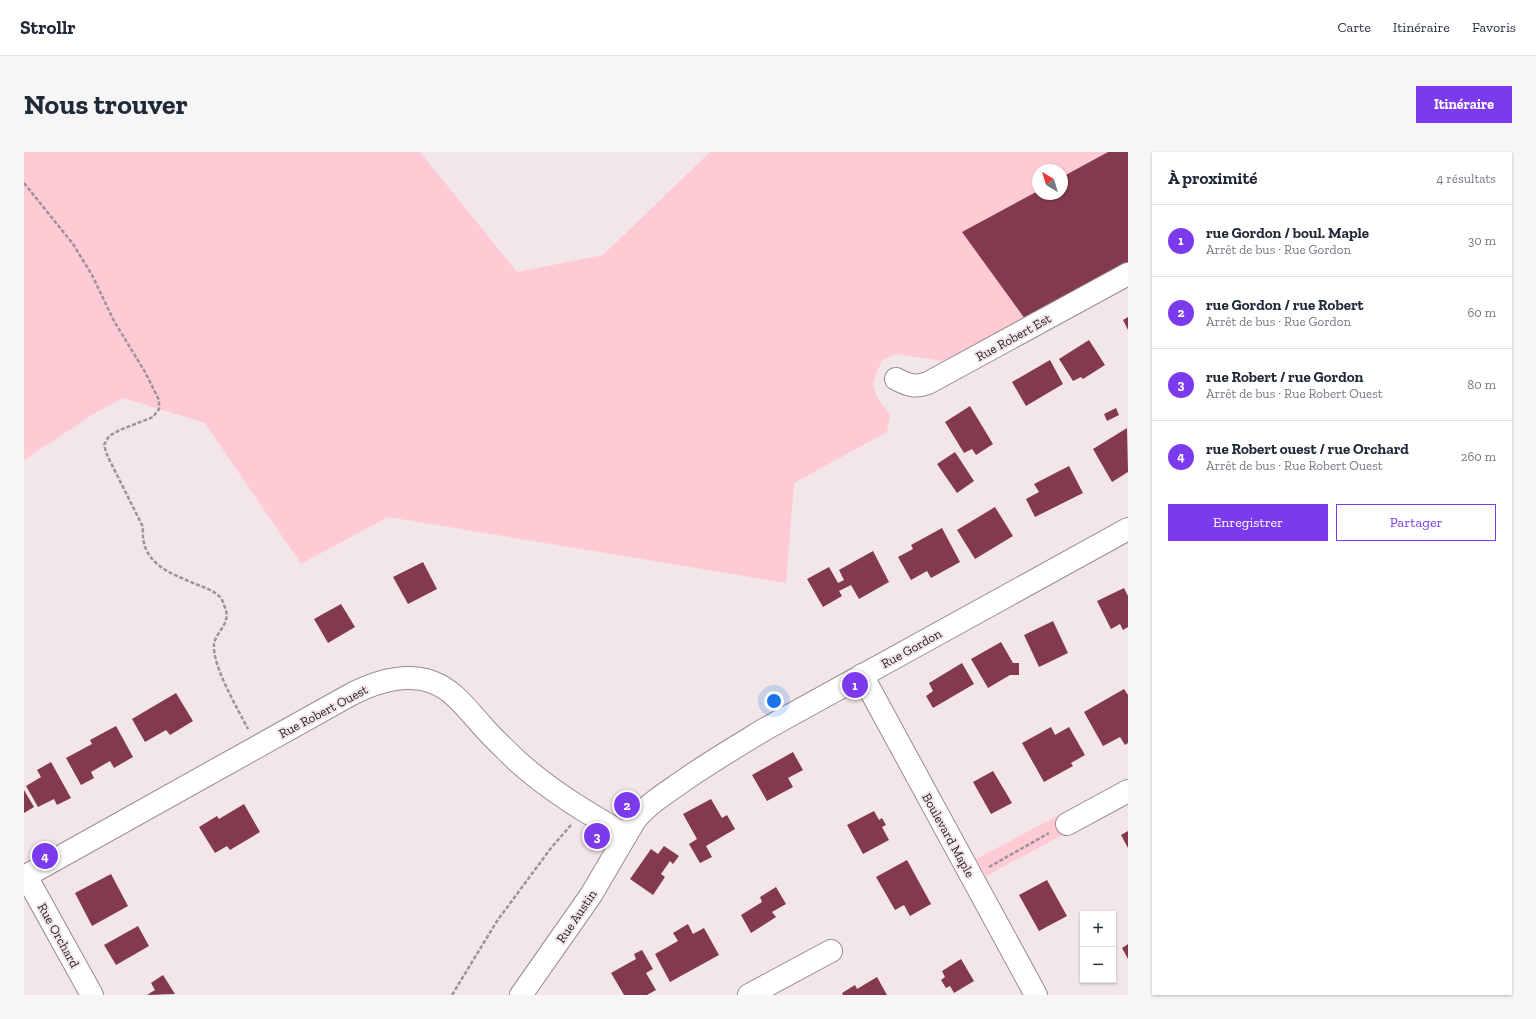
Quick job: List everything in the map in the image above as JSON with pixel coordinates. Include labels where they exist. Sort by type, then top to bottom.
[{"type":"street","name":"Rue Robert Est","points":[[896,379],[908,385],[916,386],[928,383],[1128,274]]},
{"type":"street","name":"Rue Gordon","points":[[626,835],[635,820],[644,810],[679,783],[767,728],[1128,529]]},
{"type":"street","name":"Boulevard Maple","points":[[862,675],[1036,995]]},
{"type":"street","name":"Rue Robert Ouest","points":[[25,876],[365,688],[393,679],[420,679],[433,682],[454,696],[518,761],[546,784],[585,811],[626,835]]},
{"type":"street","points":[[1061,827],[1128,791]]},
{"type":"street","name":"Rue Austin","points":[[521,995],[591,895],[626,835]]},
{"type":"street","name":"Rue Orchard","points":[[25,876],[92,995]]},
{"type":"street","points":[[749,995],[831,950]]},
{"type":"path","points":[[24,183],[73,244],[92,275],[114,321],[145,372],[159,400],[159,409],[153,417],[109,436],[104,445],[107,455],[143,527],[142,539],[146,550],[156,564],[167,572],[209,590],[221,597],[226,608],[226,622],[214,643],[217,661],[229,690],[257,747]]},
{"type":"path","points":[[452,995],[497,921],[551,848],[585,811]]},
{"type":"path","points":[[984,869],[1061,827]]},
{"type":"shaded area","points":[[24,152],[420,152],[517,272],[603,255],[710,152],[1108,152],[1068,174],[1068,164],[1032,164],[1032,194],[963,232],[1025,319],[960,355],[943,361],[896,354],[883,360],[877,371],[873,385],[877,397],[890,415],[887,432],[794,483],[786,583],[388,517],[301,564],[205,423],[123,398],[95,413],[24,460]]},
{"type":"shaded area","points":[[1059,815],[1068,832],[986,876],[976,859]]},
{"type":"building","points":[[1108,152],[1128,152],[1128,263],[1025,319],[962,232],[1032,194],[1032,200],[1068,200],[1068,174]]},
{"type":"building","points":[[1128,317],[1128,330],[1123,320]]},
{"type":"building","points":[[1089,340],[1105,365],[1083,379],[1081,377],[1073,381],[1059,359]]},
{"type":"building","points":[[1050,360],[1063,384],[1026,406],[1012,382]]},
{"type":"building","points":[[970,406],[993,444],[976,455],[972,449],[964,453],[945,422]]},
{"type":"building","points":[[1116,408],[1119,415],[1107,421],[1104,414]]},
{"type":"building","points":[[1127,428],[1128,472],[1112,482],[1093,449]]},
{"type":"building","points":[[955,452],[974,481],[957,493],[937,464]]},
{"type":"building","points":[[1069,466],[1083,493],[1035,517],[1026,499],[1039,492],[1034,484]]},
{"type":"building","points":[[995,507],[1013,536],[975,559],[957,530]]},
{"type":"building","points":[[942,528],[960,562],[931,578],[927,571],[911,580],[898,557],[913,549],[911,545]]},
{"type":"building","points":[[873,551],[889,582],[859,599],[851,585],[839,591],[842,596],[823,607],[807,579],[829,567],[838,583],[844,580],[839,570]]},
{"type":"building","points":[[423,562],[437,589],[408,604],[393,577]]},
{"type":"building","points":[[1124,588],[1128,596],[1128,627],[1123,630],[1120,624],[1111,629],[1097,601]]},
{"type":"building","points":[[341,604],[355,627],[328,643],[314,619]]},
{"type":"building","points":[[1053,621],[1068,653],[1039,667],[1024,635]]},
{"type":"building","points":[[1001,642],[1013,663],[1019,663],[1019,675],[1010,675],[988,688],[971,659]]},
{"type":"building","points":[[962,663],[974,684],[933,708],[926,696],[933,691],[929,683]]},
{"type":"building","points":[[1124,689],[1128,695],[1128,743],[1125,745],[1120,737],[1103,746],[1084,712]]},
{"type":"building","points":[[176,693],[193,721],[170,735],[166,730],[145,742],[132,719]]},
{"type":"building","points":[[116,726],[133,757],[114,768],[110,761],[91,772],[94,778],[81,785],[66,758],[92,744],[90,740]]},
{"type":"building","points":[[1051,727],[1055,735],[1069,727],[1085,755],[1071,763],[1073,766],[1044,782],[1022,743]]},
{"type":"building","points":[[793,752],[803,770],[788,778],[793,787],[767,801],[752,775]]},
{"type":"building","points":[[51,762],[71,798],[57,805],[54,799],[38,807],[26,786],[41,777],[37,770]]},
{"type":"building","points":[[993,771],[1012,803],[991,814],[973,782]]},
{"type":"building","points":[[24,790],[34,807],[24,813]]},
{"type":"building","points":[[711,799],[722,818],[727,815],[735,829],[706,846],[712,857],[700,863],[689,844],[697,839],[683,814]]},
{"type":"building","points":[[244,804],[260,832],[230,850],[227,846],[215,853],[199,827],[217,816],[219,819]]},
{"type":"building","points":[[874,811],[879,820],[882,818],[886,825],[882,827],[889,840],[863,854],[847,825]]},
{"type":"building","points":[[1128,831],[1128,848],[1121,835]]},
{"type":"building","points":[[664,846],[679,856],[673,864],[670,861],[661,874],[665,877],[653,895],[630,879],[651,849],[658,854]]},
{"type":"building","points":[[907,860],[931,904],[910,916],[904,905],[895,910],[876,877]]},
{"type":"building","points":[[111,874],[128,906],[92,926],[75,893]]},
{"type":"building","points":[[1047,880],[1067,916],[1039,931],[1019,895]]},
{"type":"building","points":[[776,887],[786,904],[772,912],[776,917],[751,933],[741,915],[762,902],[760,897]]},
{"type":"building","points":[[688,924],[693,934],[704,928],[719,955],[670,982],[655,954],[678,941],[673,933]]},
{"type":"building","points":[[138,926],[149,946],[116,965],[104,945]]},
{"type":"building","points":[[1128,944],[1128,959],[1122,948]]},
{"type":"building","points":[[642,950],[653,969],[646,973],[656,990],[647,995],[624,995],[611,973],[636,959],[634,954]]},
{"type":"building","points":[[961,959],[974,981],[954,993],[950,986],[946,988],[941,980],[945,977],[942,971]]},
{"type":"building","points":[[163,975],[175,994],[147,995],[155,990],[151,983]]},
{"type":"building","points":[[877,977],[887,995],[843,995],[842,993],[855,985],[857,989]]},
{"type":"place","name":"rue Gordon / boul. Maple","points":[[855,685]]},
{"type":"place","name":"rue Gordon / rue Robert","points":[[627,805]]},
{"type":"place","name":"rue Robert / rue Gordon","points":[[597,836]]},
{"type":"place","name":"rue Robert ouest / rue Orchard","points":[[45,856]]}]
